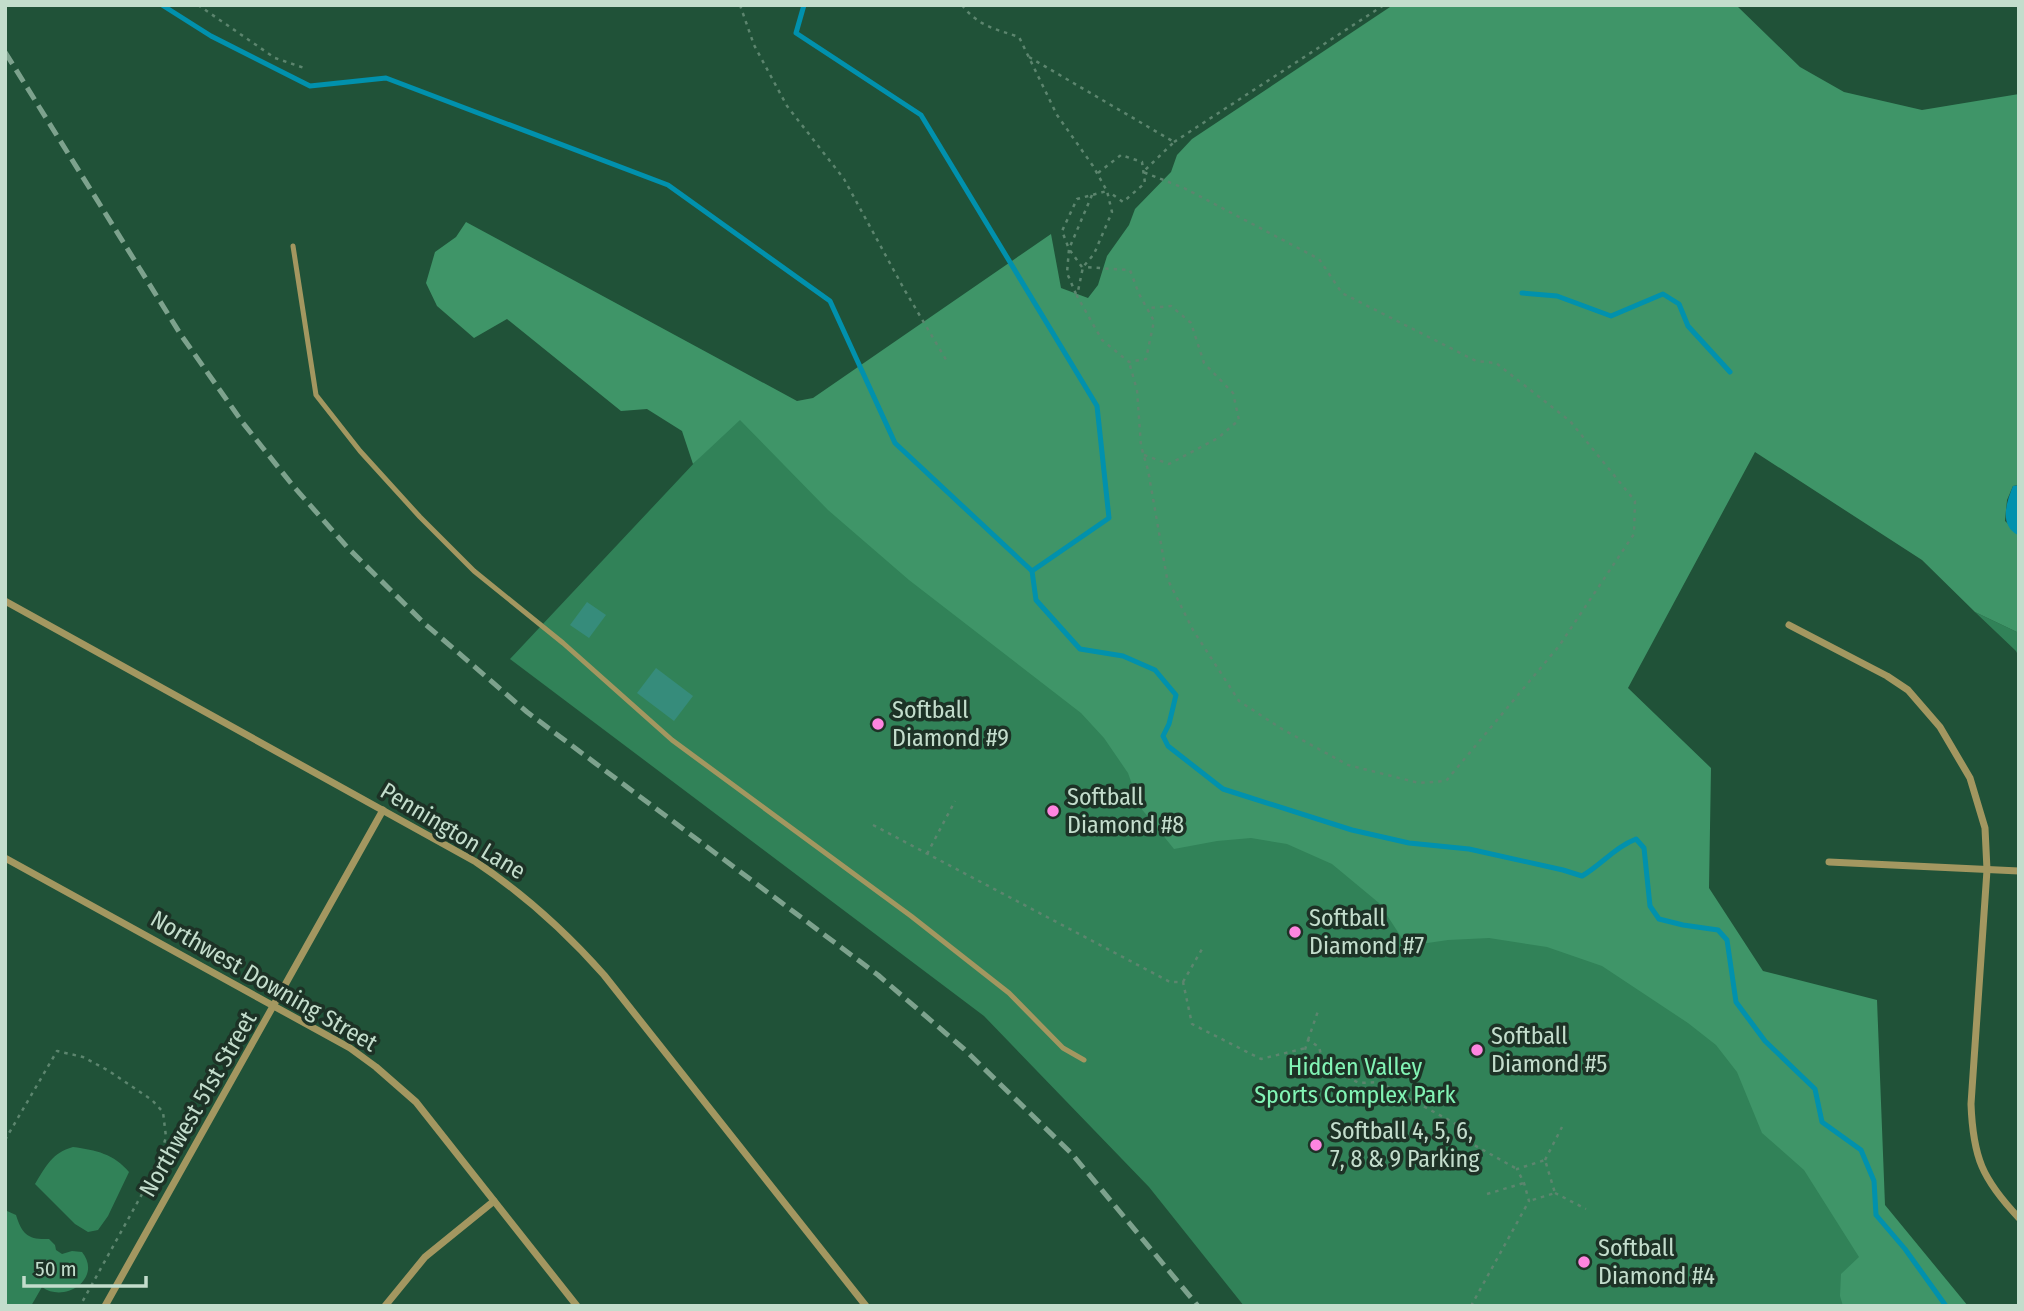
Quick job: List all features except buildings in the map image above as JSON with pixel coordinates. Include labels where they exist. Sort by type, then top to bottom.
[{"type":"street","name":"Pennington Lane","points":[[5,601],[476,862],[509,884],[579,947],[612,985],[866,1306]]},
{"type":"street","points":[[1789,625],[1887,676],[1908,690],[1928,710],[1958,753],[1970,778],[1985,828],[1987,870],[1971,1104],[1972,1132],[1976,1155],[1991,1185],[2019,1218]]},
{"type":"street","name":"Northwest 51st Street","points":[[105,1306],[275,1007],[383,810]]},
{"type":"street","name":"Northwest Downing Street","points":[[5,858],[350,1048],[376,1066],[416,1102],[577,1306]]},
{"type":"street","points":[[1829,862],[2019,871]]},
{"type":"street","points":[[385,1306],[425,1257],[494,1201]]},
{"type":"lane","points":[[293,246],[316,395],[360,451],[420,517],[474,571],[563,643],[672,740],[911,916],[1009,993],[1063,1048],[1084,1060]]},
{"type":"path","points":[[198,5],[275,58],[307,69]]},
{"type":"path","points":[[740,5],[754,45],[787,106],[844,179],[948,363]]},
{"type":"path","points":[[962,5],[973,19],[1019,37],[1057,115],[1098,173],[1107,191],[1112,212],[1094,254],[1083,267],[1077,296]]},
{"type":"path","points":[[1143,172],[1174,142],[1384,5]]},
{"type":"path","points":[[1029,57],[1174,142]]},
{"type":"path","points":[[1098,173],[1121,155],[1142,162],[1145,183],[1123,202],[1107,191],[1077,199],[1062,231],[1069,249],[1083,267],[1130,270],[1154,321],[1146,359],[1129,362]]},
{"type":"path","points":[[1092,195],[1069,249],[1068,273],[1077,296],[1102,340],[1129,362],[1137,390],[1141,446],[1167,578],[1193,630],[1238,701],[1282,729],[1348,765],[1419,783],[1446,781],[1559,646],[1634,534],[1635,501],[1570,421],[1496,363],[1476,361],[1342,293],[1319,259],[1184,188],[1143,172]]},
{"type":"path","points":[[1144,455],[1169,464],[1218,438],[1239,420],[1233,393],[1203,363],[1191,323],[1171,306],[1147,308]]},
{"type":"path","points":[[928,854],[955,801]]},
{"type":"path","points":[[873,825],[1170,982],[1183,982]]},
{"type":"path","points":[[1202,949],[1183,982],[1192,1024],[1261,1059],[1306,1048]]},
{"type":"path","points":[[1300,1066],[1318,1011]]},
{"type":"path","points":[[1308,1040],[1319,1047],[1324,1066],[1359,1083],[1379,1082],[1456,1124],[1458,1136],[1517,1168],[1529,1201]]},
{"type":"path","points":[[5,1140],[57,1051],[83,1058],[109,1071],[152,1100],[163,1112],[166,1137],[158,1167],[80,1306]]},
{"type":"path","points":[[1555,1193],[1545,1160],[1562,1127]]},
{"type":"path","points":[[1517,1168],[1545,1160]]},
{"type":"path","points":[[1487,1194],[1524,1183]]},
{"type":"path","points":[[1471,1306],[1529,1201],[1555,1193],[1586,1209]]},
{"type":"green space","points":[[1393,5],[1736,5],[1800,67],[1844,92],[1922,110],[2019,94],[2019,485],[2013,486],[2007,500],[2005,521],[2019,534],[2019,633],[1975,612],[1922,560],[1755,452],[1628,688],[1711,768],[1709,888],[1763,971],[1877,1000],[1885,1205],[1968,1306],[1843,1306],[1840,1296],[1841,1274],[1859,1257],[1804,1170],[1762,1133],[1737,1072],[1716,1045],[1688,1023],[1602,966],[1547,947],[1489,938],[1407,946],[1379,903],[1332,864],[1287,844],[1251,838],[1174,849],[1140,807],[1128,773],[1104,738],[1081,713],[909,580],[828,510],[740,420],[693,464],[682,431],[647,409],[621,411],[507,319],[474,338],[437,306],[426,283],[435,252],[456,237],[466,222],[797,401],[813,398],[1051,234],[1061,288],[1088,298],[1098,285],[1107,256],[1129,225],[1135,209],[1171,172],[1177,155],[1192,139]]},
{"type":"green space","name":"Hidden Valley Sports Complex Park","points":[[743,411],[1411,853],[1797,1072],[1876,1215],[1939,1306],[1244,1306],[1149,1187],[984,1016],[510,659]]},
{"type":"green space","points":[[1975,612],[2019,633],[2019,657],[2016,651]]},
{"type":"green space","points":[[73,1147],[104,1154],[129,1172],[108,1216],[98,1230],[88,1232],[75,1224],[35,1184],[55,1157]]},
{"type":"green space","points":[[7,1211],[16,1215],[27,1235],[49,1239],[62,1254],[82,1252],[88,1271],[85,1279],[78,1286],[61,1292],[42,1287],[31,1306],[5,1306]]},
{"type":"water","points":[[2019,485],[2018,535],[2008,526],[2006,513],[2013,486]]},
{"type":"waterway","points":[[162,5],[211,36],[310,86],[386,78],[668,185],[830,301],[895,443],[1032,571]]},
{"type":"waterway","points":[[804,5],[796,33],[921,115],[1097,406],[1109,518],[1032,571],[1036,600],[1080,649],[1123,656],[1155,670],[1176,695],[1163,736],[1168,746],[1223,789],[1352,830],[1409,843],[1469,849],[1582,876],[1636,839],[1644,848],[1650,906],[1659,919],[1718,930],[1727,940],[1736,1002],[1765,1041],[1815,1089],[1822,1122],[1861,1150],[1874,1181],[1876,1215],[1905,1249],[1946,1306]]},
{"type":"waterway","points":[[1522,293],[1557,296],[1611,316],[1663,294],[1679,304],[1688,326],[1730,372]]},
{"type":"railway","points":[[5,52],[181,335],[243,423],[294,487],[348,548],[425,624],[527,712],[878,975],[964,1049],[1072,1154],[1198,1306]]},
{"type":"place","name":"Softball Diamond #9","points":[[878,724]]},
{"type":"place","name":"Softball Diamond #8","points":[[1053,811]]},
{"type":"place","name":"Softball Diamond #7","points":[[1295,932]]},
{"type":"place","name":"Softball Diamond #5","points":[[1477,1050]]},
{"type":"place","name":"Softball 4, 5, 6, 7, 8 & 9 Parking","points":[[1316,1145]]},
{"type":"place","name":"Softball Diamond #4","points":[[1584,1262]]}]
